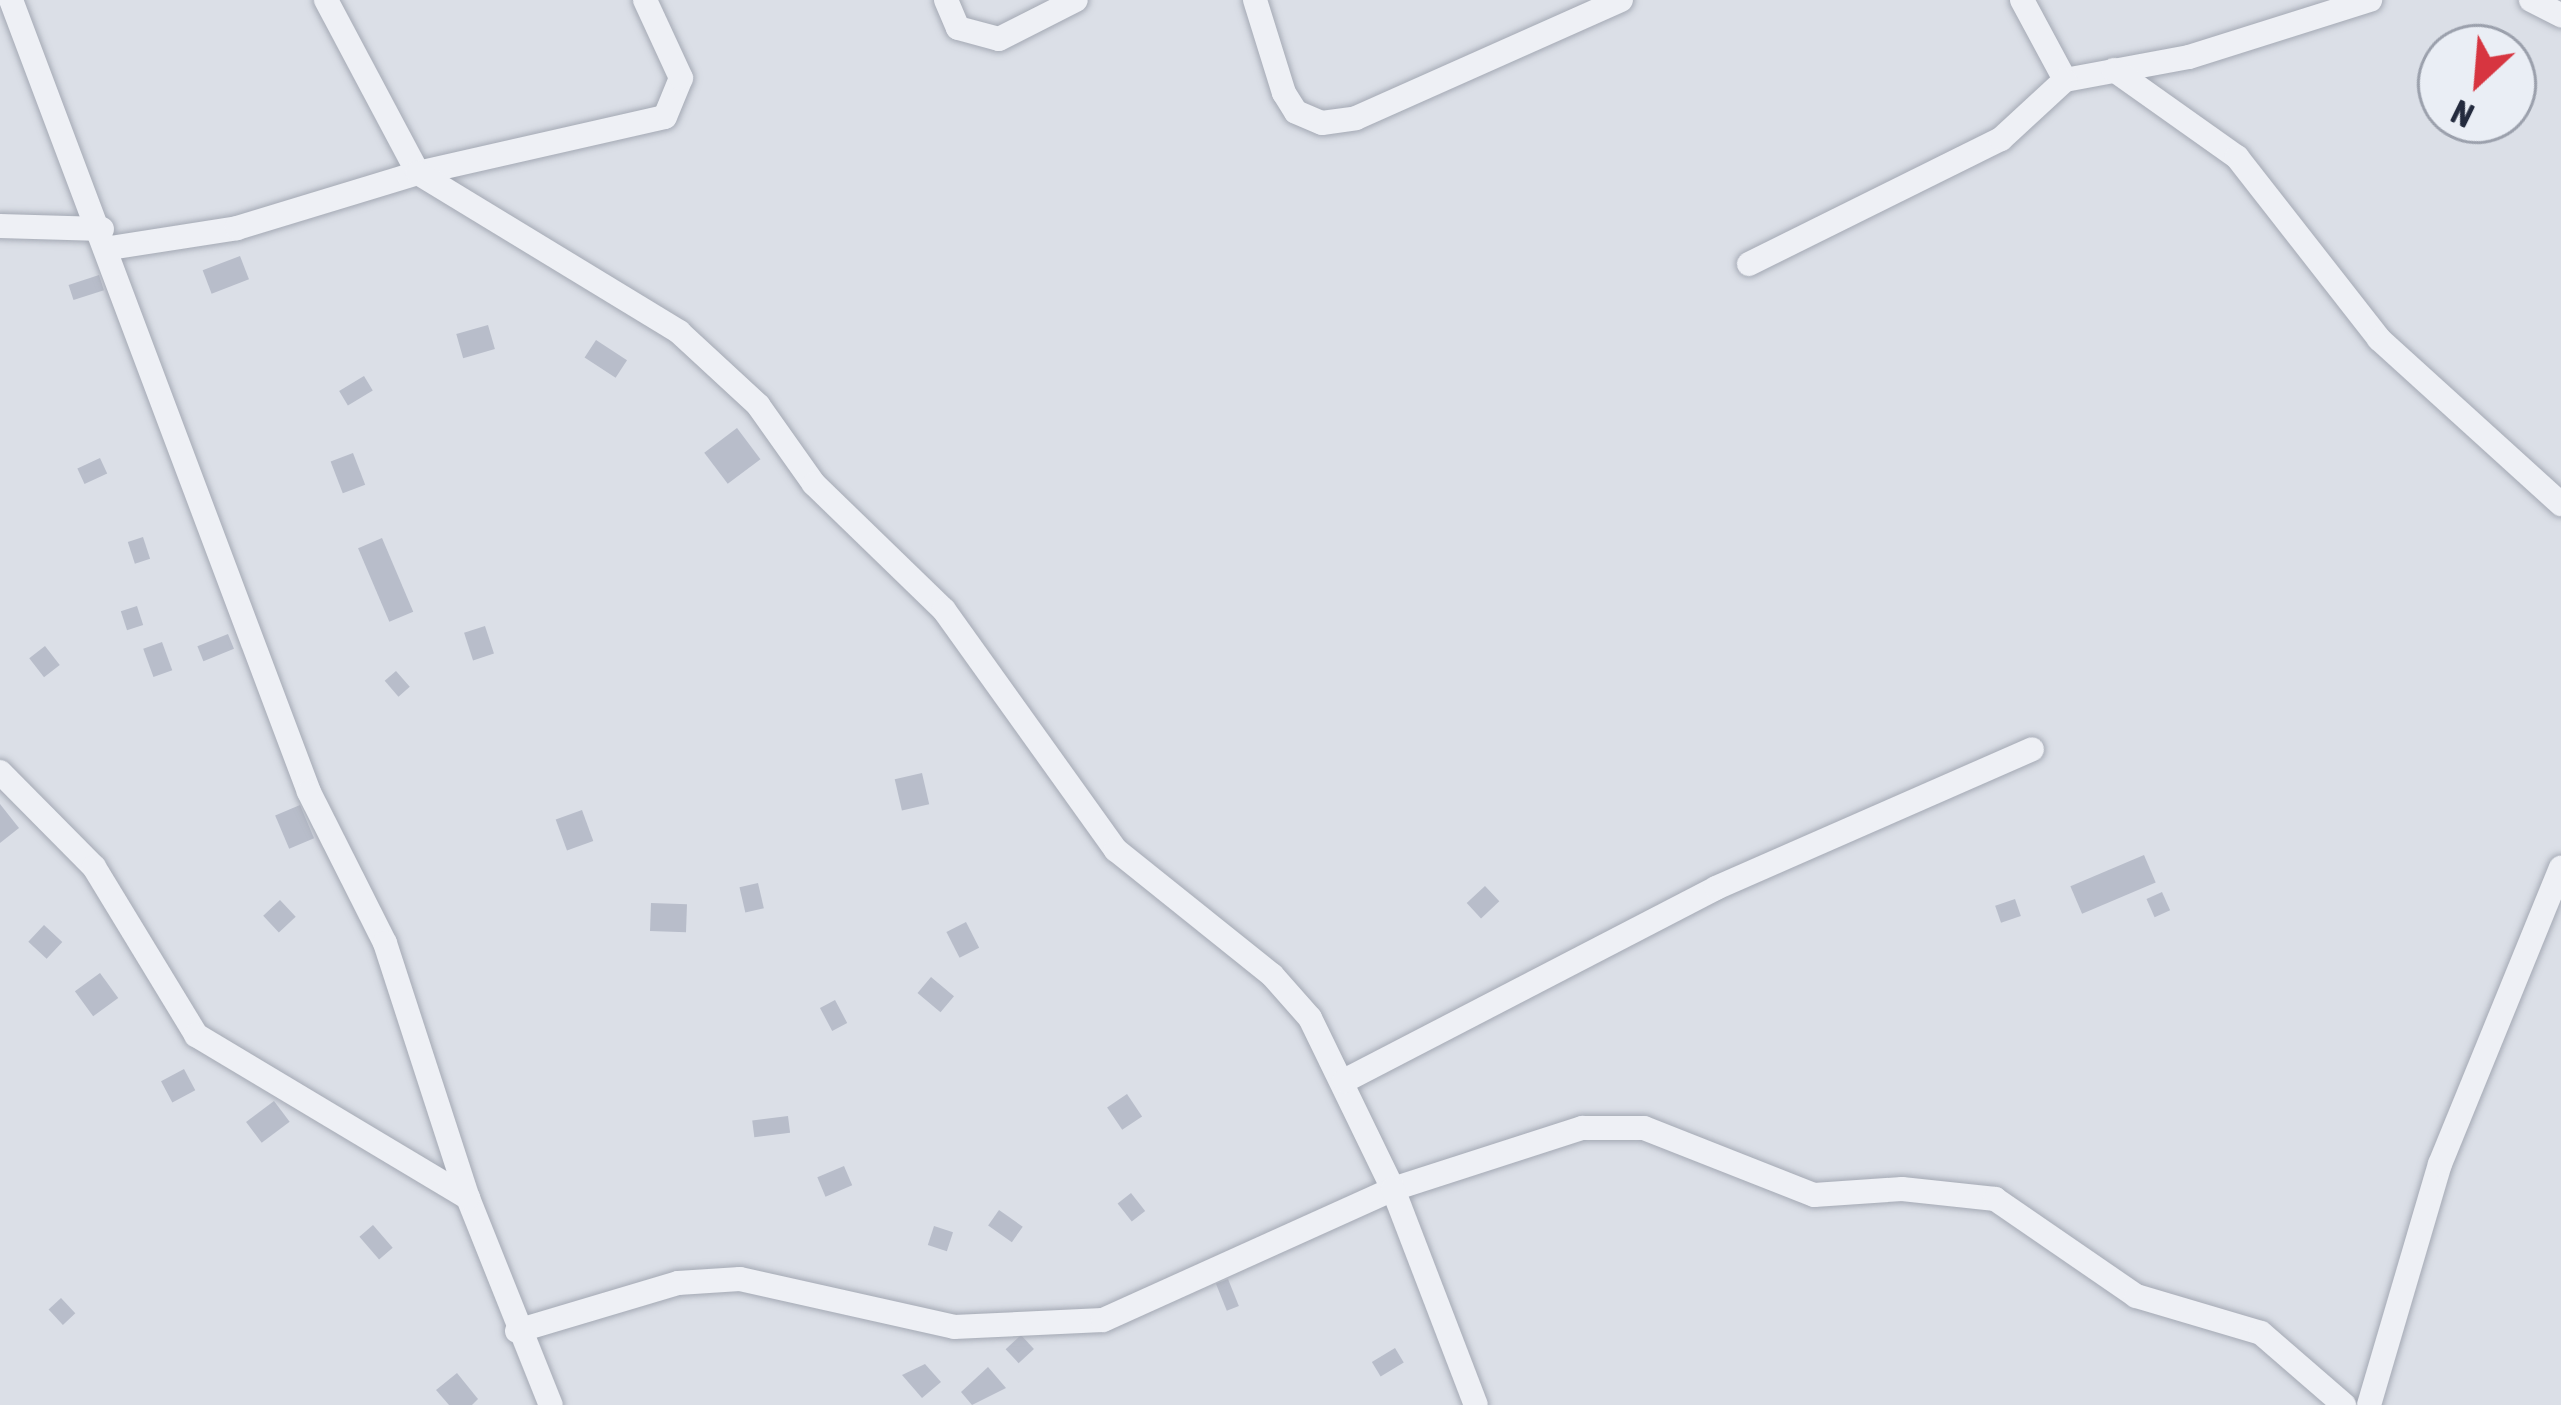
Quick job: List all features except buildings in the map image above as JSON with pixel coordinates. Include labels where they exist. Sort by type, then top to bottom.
[{"type":"street","points":[[11,0],[106,238],[309,792],[385,943],[468,1198],[517,1331],[551,1405]]},
{"type":"street","points":[[326,0],[418,173],[679,332],[758,405],[814,484],[944,610],[1116,850],[1273,975],[1344,1081],[1393,1189],[1476,1405]]},
{"type":"street","points":[[0,226],[106,238],[237,228],[418,173],[665,117],[681,78],[645,0]]},
{"type":"street","points":[[946,0],[958,28],[999,38],[1076,0]]},
{"type":"street","points":[[1255,0],[1284,93],[1322,123],[1356,118],[1615,1]]},
{"type":"street","points":[[2022,0],[2065,80]]},
{"type":"street","points":[[1750,264],[2001,139],[2065,80],[2370,0]]},
{"type":"street","points":[[2531,0],[2561,15]]},
{"type":"street","points":[[2114,70],[2237,157],[2379,338],[2561,504]]},
{"type":"street","points":[[1344,1081],[1716,888],[2032,749]]},
{"type":"street","points":[[0,772],[94,867],[196,1036],[468,1198]]},
{"type":"street","points":[[2369,1405],[2440,1163],[2561,868]]},
{"type":"street","points":[[517,1331],[678,1283],[740,1279],[953,1327],[1103,1321],[1393,1189],[1582,1128],[1644,1128],[1814,1195],[1902,1189],[1995,1199],[2136,1296],[2261,1333],[2344,1405]]}]
